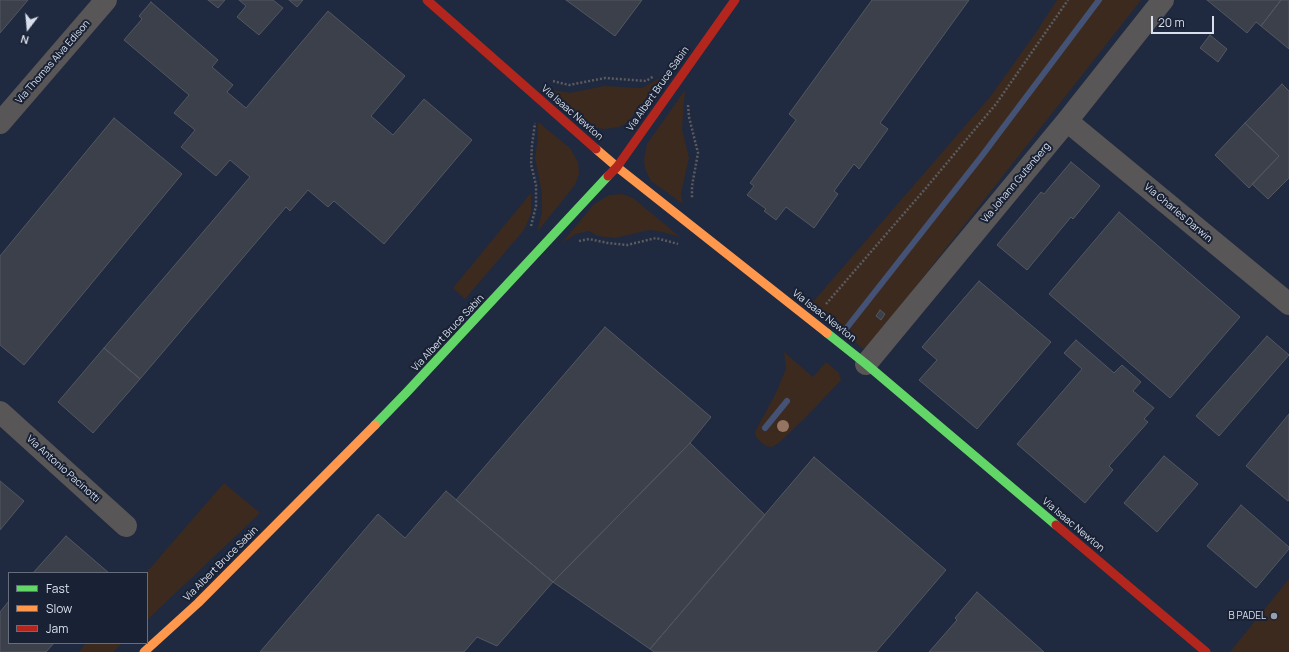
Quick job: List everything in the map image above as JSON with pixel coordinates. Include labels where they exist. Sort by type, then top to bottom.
[{"type":"street","name":"Via Thomas Alva Edison","points":[[0,123],[106,0]]},
{"type":"street","name":"Via Isaac Newton","points":[[427,0],[616,167],[866,364],[1206,652]]},
{"type":"street","name":"Via Albert Bruce Sabin","points":[[144,652],[198,603],[407,392],[616,167],[735,0]]},
{"type":"street","name":"Via Johann Gutenberg","points":[[866,364],[1067,121],[1163,0]]},
{"type":"street","name":"Via Charles Darwin","points":[[1067,121],[1289,304]]},
{"type":"street","name":"Via Antonio Pacinotti","points":[[0,412],[126,526]]},
{"type":"path","points":[[823,307],[926,188],[996,104],[1068,0]]},
{"type":"path","points":[[547,78],[569,85],[605,78],[646,81],[656,75]]},
{"type":"path","points":[[688,103],[689,117],[698,153],[692,186],[692,202]]},
{"type":"path","points":[[528,231],[531,226],[536,206],[536,185],[531,164],[535,123],[532,119]]},
{"type":"path","points":[[577,242],[589,239],[608,244],[627,244],[656,238],[665,239],[680,244]]},
{"type":"shaded area","points":[[0,0],[1289,0],[1289,652],[0,652]]},
{"type":"shaded area","points":[[1057,0],[1141,0],[870,345],[863,349],[812,303],[990,97],[1035,34]]},
{"type":"shaded area","points":[[663,76],[628,122],[619,127],[604,129],[592,127],[548,90],[570,93],[604,86],[642,88]]},
{"type":"shaded area","points":[[685,90],[682,129],[689,158],[681,193],[683,204],[651,181],[645,169],[644,159],[647,144]]},
{"type":"shaded area","points":[[538,122],[570,148],[578,162],[579,174],[575,185],[537,232],[542,213],[542,194],[535,158],[538,138]]},
{"type":"shaded area","points":[[531,193],[531,214],[524,230],[465,299],[453,288]]},
{"type":"shaded area","points":[[622,194],[633,198],[680,237],[649,230],[615,238],[598,236],[589,231],[576,234],[562,243],[593,205],[609,195]]},
{"type":"shaded area","points":[[784,352],[813,377],[826,362],[839,373],[841,380],[807,416],[780,442],[772,447],[766,446],[760,441],[756,437],[755,432],[777,391],[786,368]]},
{"type":"shaded area","points":[[224,483],[260,513],[148,619],[147,572]]},
{"type":"shaded area","name":"B PADEL","points":[[1289,579],[1289,652],[1230,652]]},
{"type":"shaded area","points":[[85,644],[121,644],[113,652],[79,652]]},
{"type":"building","points":[[0,0],[28,0],[0,33]]},
{"type":"building","points":[[208,0],[225,0],[218,8]]},
{"type":"building","points":[[239,0],[273,0],[283,8],[259,35],[237,17],[246,6]]},
{"type":"building","points":[[289,0],[303,0],[297,7]]},
{"type":"building","points":[[566,0],[642,0],[615,36]]},
{"type":"building","points":[[872,0],[969,0],[880,123],[888,129],[859,169],[854,164],[834,191],[838,194],[814,228],[786,207],[776,220],[764,211],[766,209],[747,195],[754,186],[750,183],[796,120],[789,114]]},
{"type":"building","points":[[1207,0],[1281,0],[1261,26],[1256,22],[1247,33]]},
{"type":"building","points":[[1281,0],[1289,0],[1289,49],[1261,26]]},
{"type":"building","points":[[151,2],[218,60],[212,67],[233,85],[227,92],[246,108],[328,11],[405,76],[371,116],[393,135],[424,99],[472,140],[384,244],[334,201],[328,207],[308,190],[290,211],[286,207],[140,379],[104,348],[250,177],[230,160],[216,176],[181,147],[195,130],[174,113],[189,95],[124,40],[142,19],[139,16]]},
{"type":"building","points":[[1210,35],[1227,49],[1218,62],[1200,48]]},
{"type":"building","points":[[1282,84],[1289,91],[1289,178],[1268,199],[1252,184],[1279,156],[1245,123]]},
{"type":"building","points":[[114,118],[182,174],[24,365],[0,345],[0,256]]},
{"type":"building","points":[[1245,123],[1279,156],[1249,188],[1215,155]]},
{"type":"building","points":[[1071,162],[1100,186],[1073,219],[1071,217],[1027,270],[997,245],[1041,192],[1044,194]]},
{"type":"building","points":[[1119,212],[1240,317],[1170,398],[1049,294]]},
{"type":"building","points":[[979,281],[1051,342],[977,429],[919,380],[937,360],[922,347]]},
{"type":"building","points":[[880,310],[885,314],[881,320],[876,316]]},
{"type":"building","points":[[605,327],[711,417],[690,443],[553,582],[456,500]]},
{"type":"building","points":[[1267,336],[1289,355],[1219,436],[1196,416]]},
{"type":"building","points":[[1076,340],[1114,373],[1122,365],[1141,382],[1133,391],[1154,408],[1144,419],[1148,422],[1109,466],[1113,470],[1085,503],[1017,444],[1082,369],[1064,353]]},
{"type":"building","points":[[104,348],[140,379],[93,433],[58,402]]},
{"type":"building","points":[[1289,414],[1289,500],[1288,501],[1246,466]]},
{"type":"building","points":[[690,443],[765,515],[650,649],[553,582]]},
{"type":"building","points":[[1164,456],[1198,484],[1157,532],[1124,503]]},
{"type":"building","points":[[814,457],[946,570],[876,652],[654,652],[650,649]]},
{"type":"building","points":[[0,481],[24,501],[0,530]]},
{"type":"building","points":[[446,491],[553,582],[497,646],[477,637],[464,652],[260,652],[378,514],[405,538]]},
{"type":"building","points":[[1241,505],[1289,547],[1289,549],[1256,588],[1207,546]]},
{"type":"building","points":[[66,536],[108,572],[34,572]]},
{"type":"building","points":[[977,592],[1044,652],[929,652],[957,620],[955,618]]},
{"type":"building","points":[[8,602],[8,644],[53,644],[46,652],[0,652],[0,612]]},
{"type":"waterway","points":[[845,330],[981,157],[1099,0]]},
{"type":"waterway","points":[[765,428],[787,401]]},
{"type":"traffic: fast","points":[[375,425],[608,176]]},
{"type":"traffic: fast","points":[[827,333],[866,364],[1056,525]]},
{"type":"traffic: slow","points":[[596,149],[827,333]]},
{"type":"traffic: slow","points":[[144,652],[198,603],[375,425]]},
{"type":"traffic: jam","points":[[427,0],[596,149]]},
{"type":"traffic: jam","points":[[608,176],[617,167],[735,0]]},
{"type":"traffic: jam","points":[[1056,525],[1206,652]]},
{"type":"place","name":"B PADEL","points":[[1274,616]]}]
